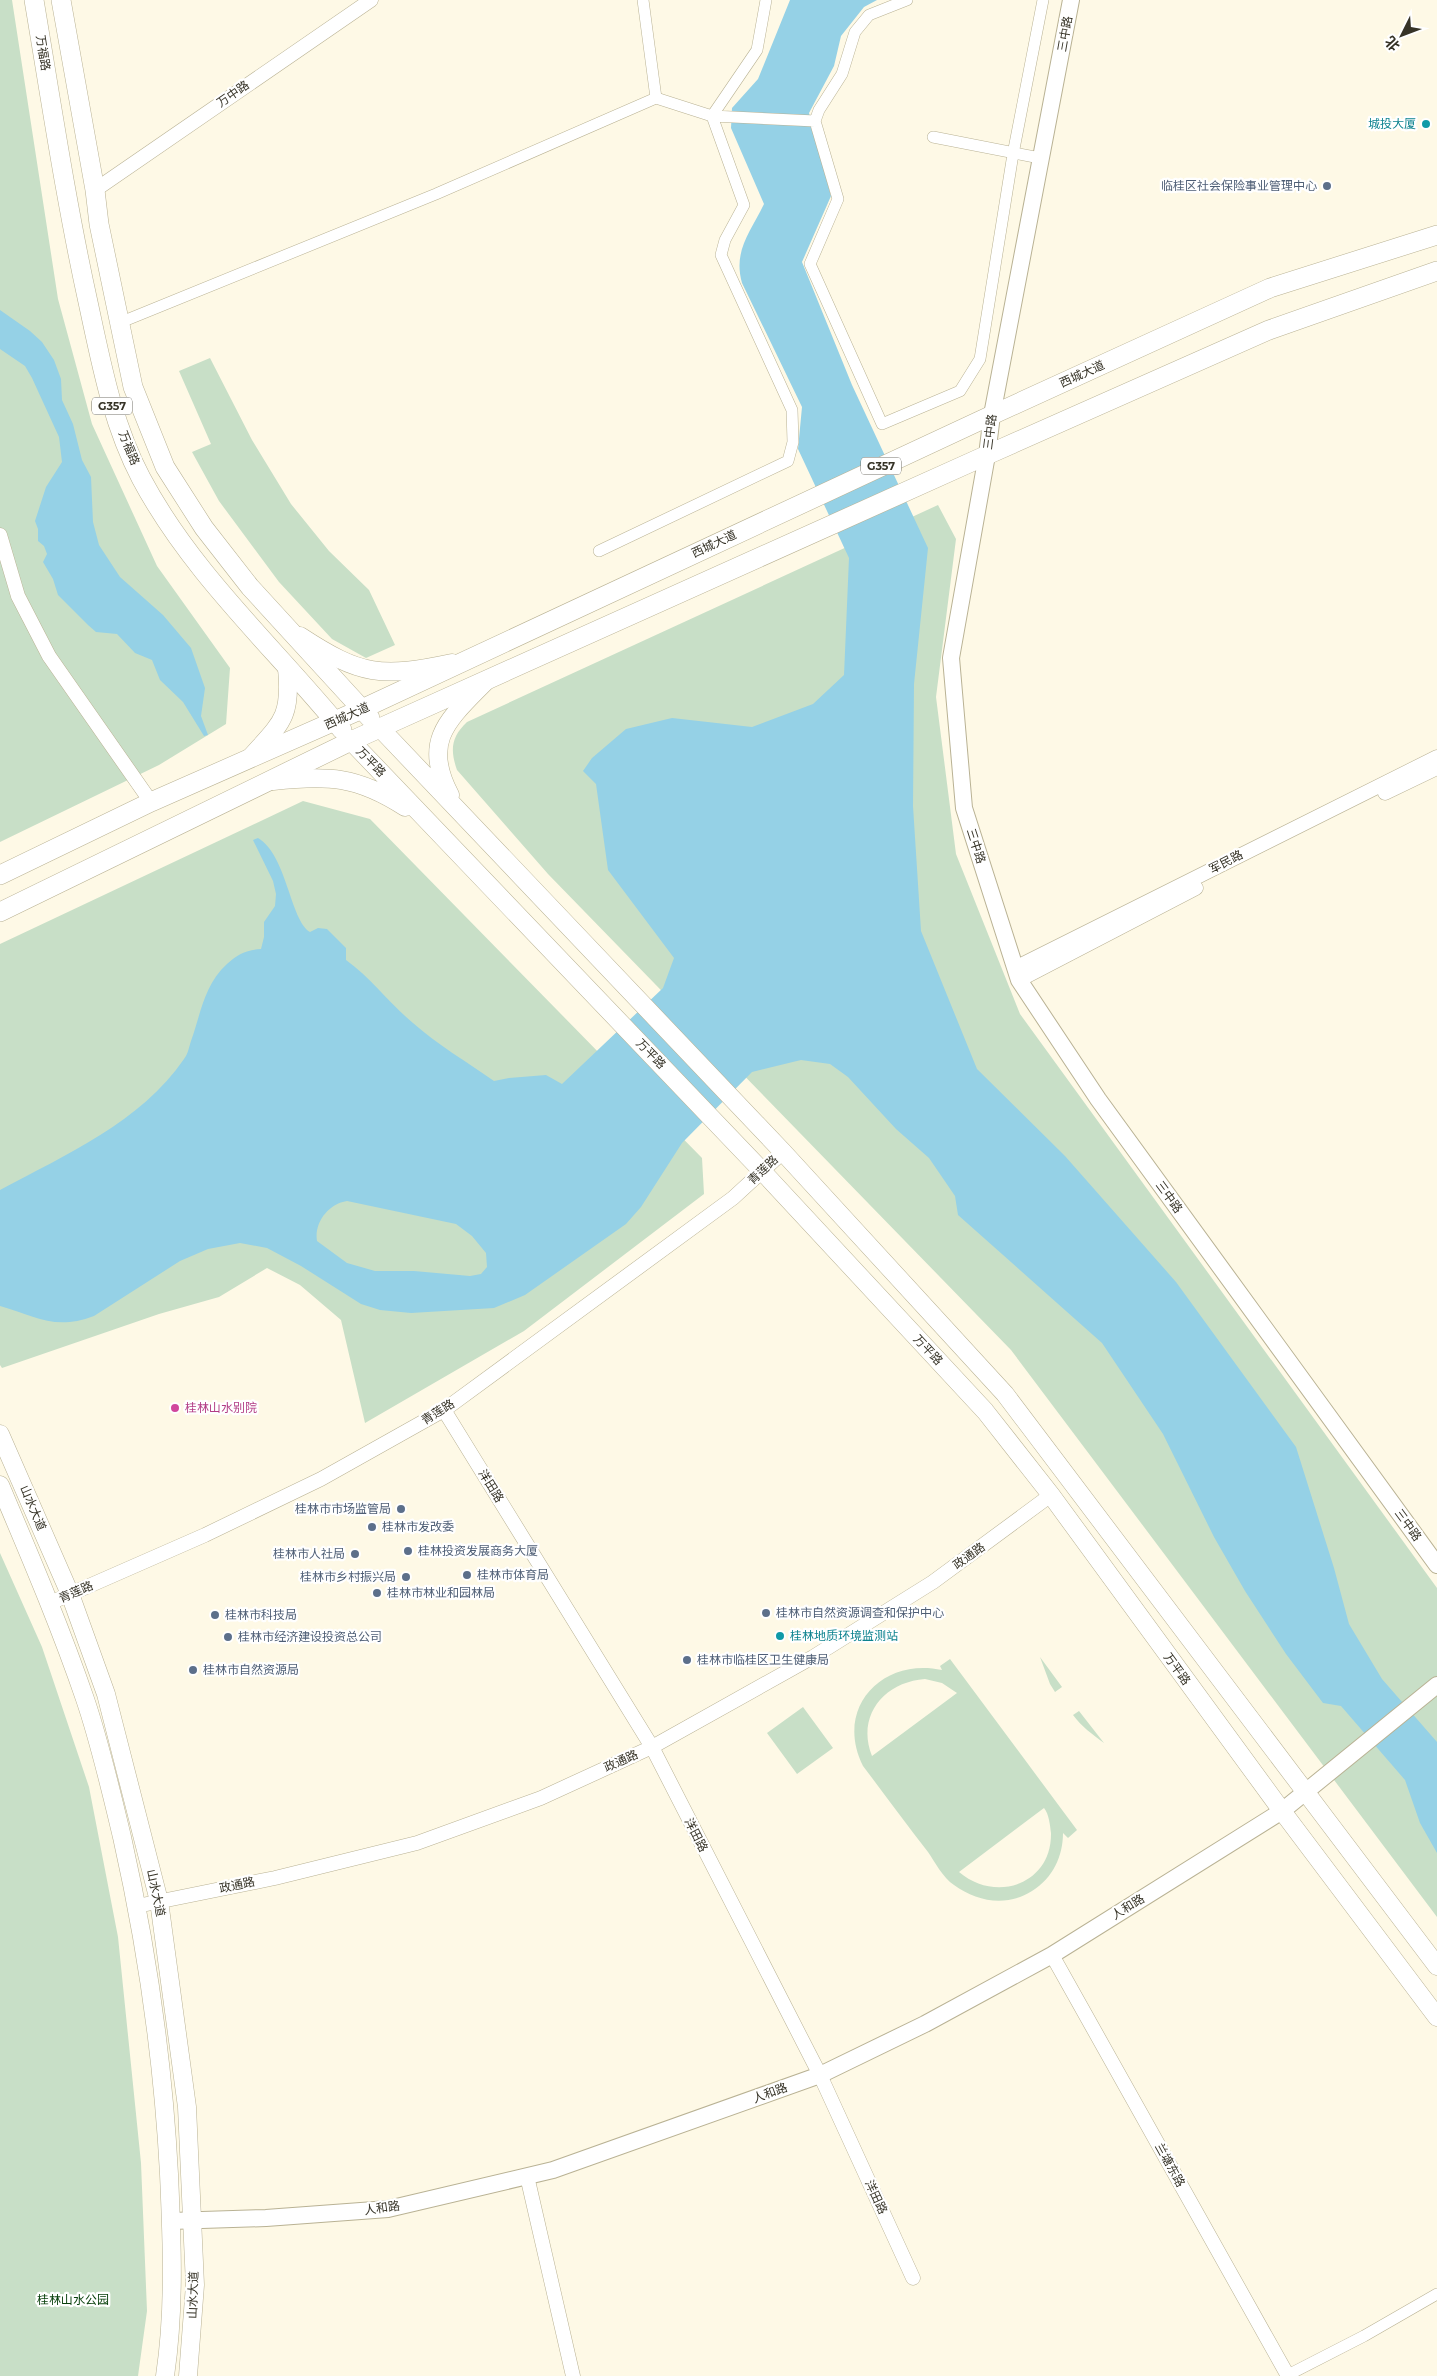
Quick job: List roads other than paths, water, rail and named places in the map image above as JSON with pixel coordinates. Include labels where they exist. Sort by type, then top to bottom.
[{"type":"highway","name":"万福路","points":[[34,0],[72,229],[108,397],[141,477],[182,542],[229,603],[351,741]]},
{"type":"highway","name":"G357","points":[[61,0],[95,190],[99,224],[133,387],[165,467],[204,528],[250,587],[380,728]]},
{"type":"highway","name":"西城大道","points":[[0,875],[146,804],[362,709],[992,415],[1270,288],[1437,235]]},
{"type":"highway","name":"西城大道","points":[[0,912],[351,741],[987,455],[1269,330],[1437,271]]},
{"type":"main road","name":"三中路","points":[[1071,0],[992,415],[987,455],[950,658],[964,808],[1017,974],[1098,1099],[1437,1565]]},
{"type":"main road","points":[[288,629],[338,661],[370,671],[412,671],[469,659]]},
{"type":"main road","points":[[250,758],[284,719],[289,694],[287,668]]},
{"type":"main road","points":[[459,811],[442,779],[438,756],[439,740],[447,724],[489,678]]},
{"type":"main road","points":[[380,728],[783,1152],[1005,1394],[1437,1966]]},
{"type":"main road","name":"万平路","points":[[351,741],[762,1171],[985,1411],[1051,1495],[1282,1811],[1437,2017]]},
{"type":"main road","points":[[265,782],[304,778],[357,782],[385,794],[428,821]]},
{"type":"main road","name":"山水大道","points":[[0,1434],[70,1594],[106,1694],[160,1901],[187,2107],[195,2284],[188,2376]]},
{"type":"main road","name":"山水大道","points":[[0,1485],[50,1603],[86,1701],[114,1802],[137,1906],[153,2002],[166,2107],[172,2284],[165,2376]]},
{"type":"main road","name":"人和路","points":[[171,2222],[388,2209],[553,2170],[820,2075],[925,2024],[1052,1955],[1282,1811],[1437,1685]]},
{"type":"street","name":"万中路","points":[[95,190],[371,0]]},
{"type":"street","points":[[643,0],[656,98]]},
{"type":"street","points":[[712,116],[757,50],[766,0]]},
{"type":"street","points":[[907,0],[869,14],[855,32],[842,74],[818,110],[815,121],[838,199],[810,264],[882,424],[960,391],[980,359],[1013,154],[1043,0]]},
{"type":"street","points":[[119,323],[436,194],[656,98],[712,116],[815,121]]},
{"type":"street","points":[[598,551],[788,461],[792,453],[792,410],[721,255],[725,240],[744,205],[712,116]]},
{"type":"street","points":[[933,137],[1040,158]]},
{"type":"street","points":[[0,535],[18,596],[50,656],[146,804]]},
{"type":"street","points":[[0,558],[13,598],[46,660],[146,804]]},
{"type":"street","name":"军民路","points":[[1017,974],[1437,757]]},
{"type":"street","name":"军民路","points":[[1017,974],[1437,768]]},
{"type":"street","name":"青莲路","points":[[50,1603],[205,1535],[322,1479],[444,1410],[733,1198],[783,1152]]},
{"type":"street","name":"洋田路","points":[[444,1410],[652,1748],[820,2075],[913,2278]]},
{"type":"street","name":"政通路","points":[[137,1906],[275,1878],[417,1843],[541,1798],[652,1748],[813,1657],[933,1582],[1051,1495]]},
{"type":"street","name":"兰塘东路","points":[[1052,1955],[1287,2376]]},
{"type":"street","points":[[527,2176],[573,2376]]},
{"type":"street","points":[[1287,2376],[1364,2336],[1437,2294]]},
{"type":"water","points":[[790,0],[877,0],[864,7],[841,36],[834,66],[809,113],[831,196],[802,262],[852,385],[928,548],[914,684],[913,806],[921,931],[977,1069],[1065,1156],[1176,1282],[1296,1447],[1334,1568],[1349,1624],[1382,1679],[1437,1742],[1437,1853],[1420,1823],[1405,1780],[1341,1706],[1323,1703],[1286,1654],[1245,1591],[1214,1537],[1163,1434],[1102,1343],[958,1215],[955,1196],[929,1158],[896,1129],[848,1077],[830,1064],[801,1060],[752,1072],[682,1143],[641,1207],[626,1224],[525,1295],[494,1308],[411,1313],[380,1310],[361,1304],[301,1266],[267,1248],[240,1243],[208,1249],[180,1261],[94,1316],[80,1320],[56,1322],[35,1318],[0,1306],[0,1190],[100,1135],[146,1101],[166,1081],[185,1057],[208,990],[219,972],[239,955],[251,950],[261,949],[264,937],[264,922],[275,906],[276,894],[273,881],[253,840],[258,838],[268,846],[276,858],[298,915],[303,925],[310,932],[318,928],[327,929],[346,948],[346,960],[364,975],[404,1015],[432,1039],[494,1081],[546,1075],[562,1084],[663,988],[674,958],[608,870],[596,784],[583,771],[592,758],[626,729],[672,718],[752,727],[813,704],[844,675],[849,558],[798,449],[802,407],[742,283],[740,272],[741,252],[744,242],[764,204],[731,128],[732,108],[758,79]],"holes":[[[347,1201],[456,1224],[472,1236],[486,1253],[487,1267],[481,1274],[470,1276],[414,1271],[375,1271],[347,1263],[317,1241],[318,1228],[324,1215],[334,1206]]]},
{"type":"water","points":[[0,310],[42,342],[54,360],[61,379],[62,400],[73,424],[82,460],[91,477],[93,522],[99,545],[120,577],[163,615],[191,648],[205,688],[201,716],[208,735],[204,736],[183,702],[160,680],[152,660],[135,653],[117,634],[96,632],[58,595],[53,579],[43,562],[47,554],[44,546],[38,541],[38,529],[35,521],[46,487],[62,462],[59,437],[25,366],[0,349]]},
{"type":"place","name":"城投大厦","points":[[1426,124]]},
{"type":"place","name":"临桂区社会保险事业管理中心","points":[[1327,186]]},
{"type":"place","name":"桂林山水别院","points":[[175,1408]]},
{"type":"place","name":"桂林市市场监管局","points":[[401,1509]]},
{"type":"place","name":"桂林市发改委","points":[[372,1527]]},
{"type":"place","name":"桂林投资发展商务大厦","points":[[408,1551]]},
{"type":"place","name":"桂林市人社局","points":[[355,1554]]},
{"type":"place","name":"桂林市体育局","points":[[467,1575]]},
{"type":"place","name":"桂林市乡村振兴局","points":[[406,1577]]},
{"type":"place","name":"桂林市林业和园林局","points":[[377,1593]]},
{"type":"place","name":"桂林市自然资源调查和保护中心","points":[[766,1613]]},
{"type":"place","name":"桂林市科技局","points":[[215,1615]]},
{"type":"place","name":"桂林地质环境监测站","points":[[780,1636]]},
{"type":"place","name":"桂林市经济建设投资总公司","points":[[228,1637]]},
{"type":"place","name":"桂林市临桂区卫生健康局","points":[[687,1660]]},
{"type":"place","name":"桂林市自然资源局","points":[[193,1670]]},
{"type":"park label","name":"桂林山水公园","points":[[73,2300]]}]
